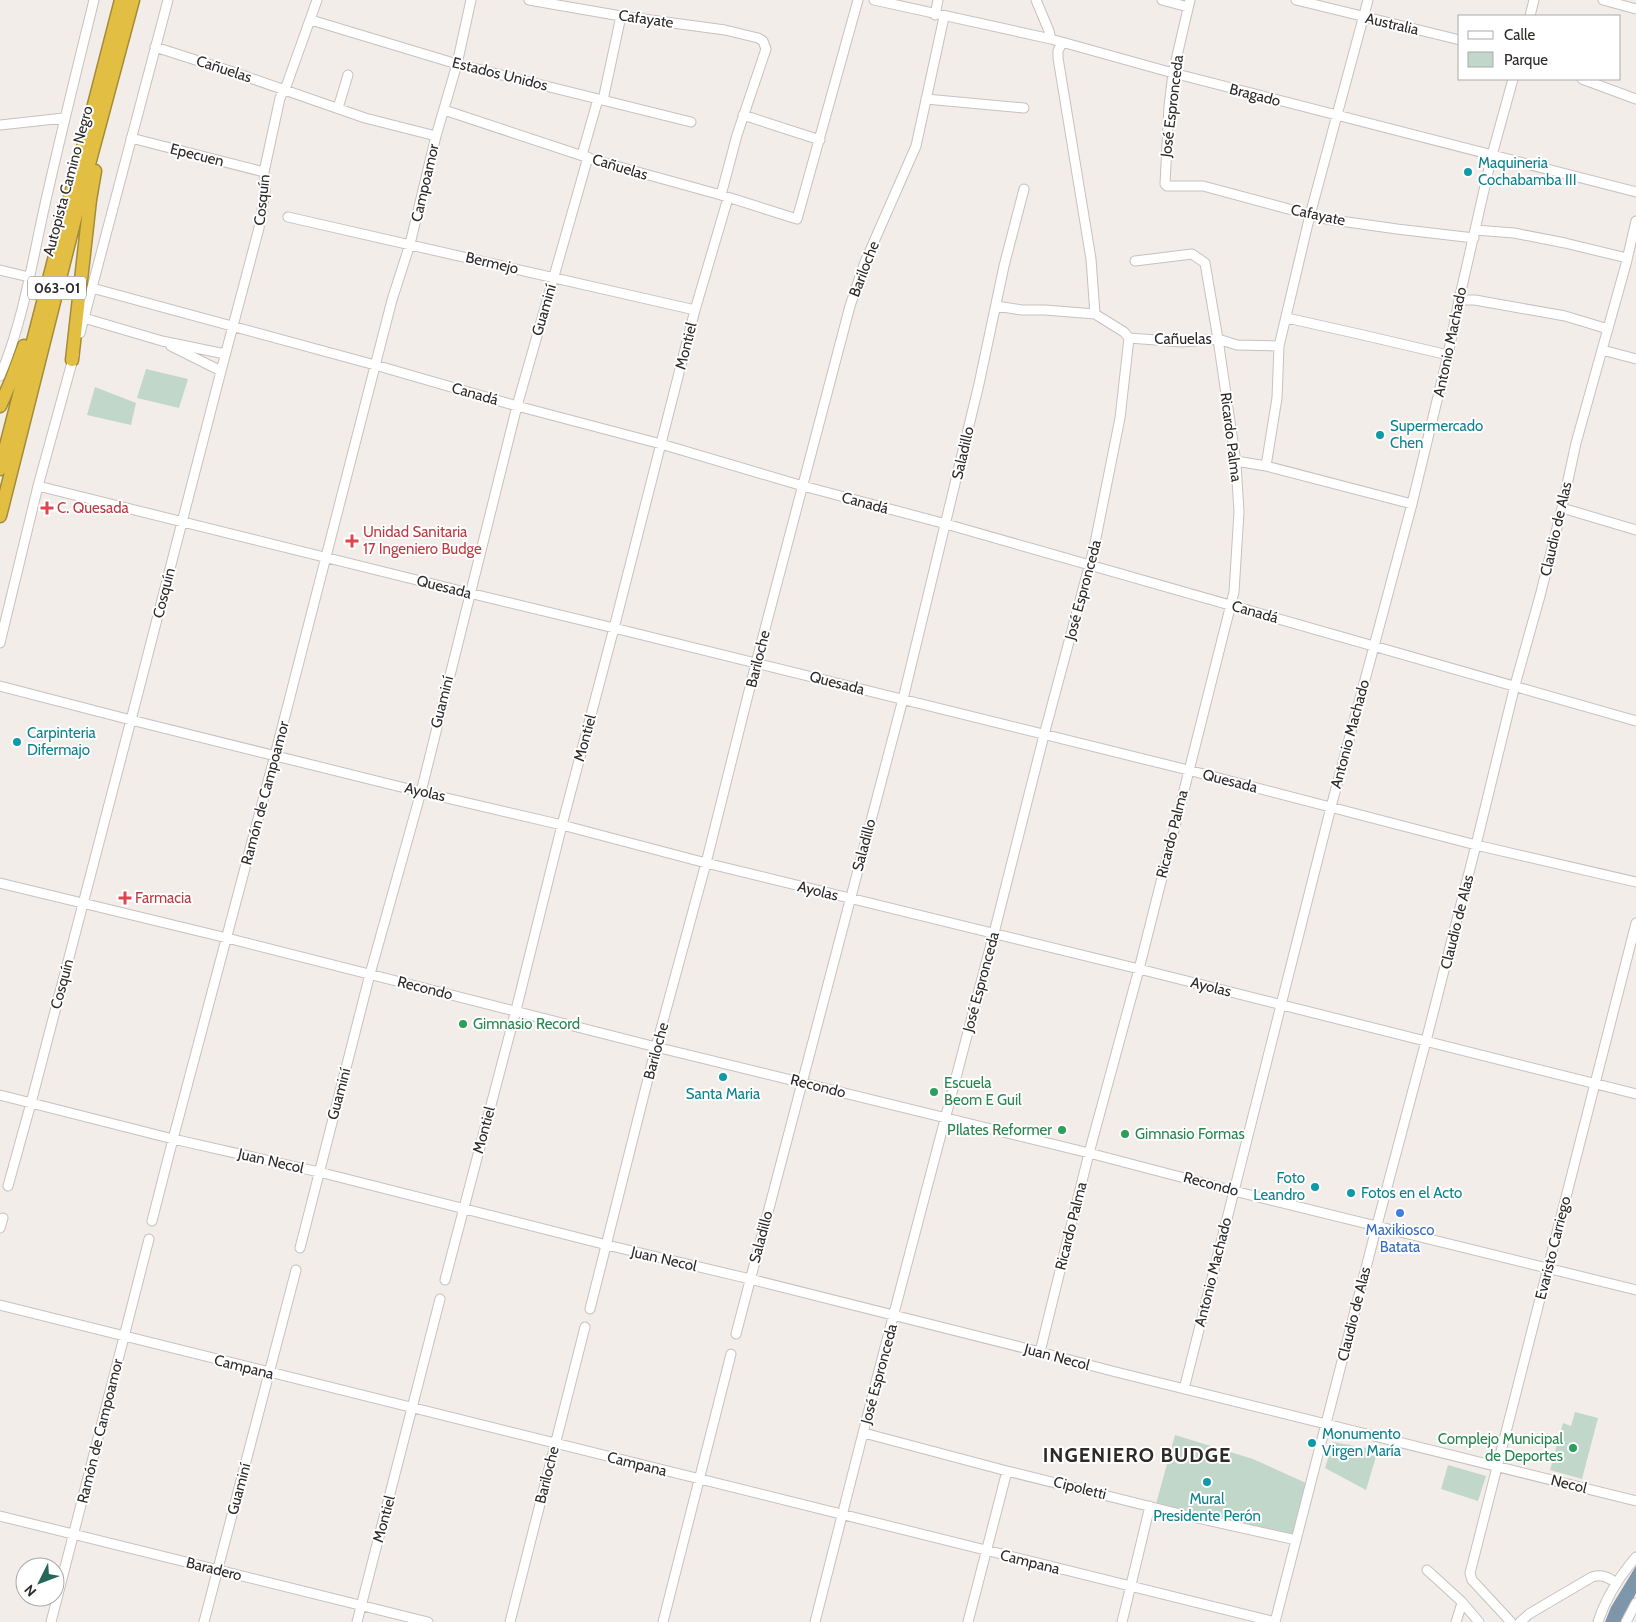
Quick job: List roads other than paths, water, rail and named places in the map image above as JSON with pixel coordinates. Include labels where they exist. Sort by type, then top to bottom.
[{"type":"highway","name":"Autopista Camino Negro","points":[[0,469],[121,0]]},
{"type":"highway","name":"Autopista Camino Negro","points":[[0,516],[84,183],[133,0]]},
{"type":"highway","points":[[72,360],[90,200],[118,61]]},
{"type":"highway","points":[[0,406],[50,274]]},
{"type":"street","points":[[0,376],[13,341],[29,277],[64,118],[94,0]]},
{"type":"street","points":[[0,643],[38,486],[168,0]]},
{"type":"street","name":"Cosquín","points":[[8,1186],[132,720],[259,228],[265,192],[264,172],[280,98],[317,0]]},
{"type":"street","name":"Campoamor","points":[[375,365],[392,300],[410,244],[436,136],[458,64],[471,0]]},
{"type":"street","name":"Cafayate","points":[[529,0],[621,16],[725,30],[763,41]]},
{"type":"street","points":[[743,115],[820,140],[858,0]]},
{"type":"street","name":"Bragado","points":[[874,0],[1051,39],[1337,116],[1636,192]]},
{"type":"street","name":"Bariloche","points":[[590,1309],[656,1047],[706,863],[756,663],[854,290],[916,146],[940,16],[938,0]]},
{"type":"street","points":[[1036,0],[1051,39]]},
{"type":"street","points":[[1162,0],[1189,3]]},
{"type":"street","name":"Australia","points":[[1296,0],[1458,40]]},
{"type":"street","name":"Ricardo Palma","points":[[1266,466],[1278,398],[1279,346],[1310,215],[1368,0]]},
{"type":"street","points":[[1530,15],[1534,0]]},
{"type":"street","points":[[1603,0],[1636,9]]},
{"type":"street","name":"José Espronceda","points":[[1165,184],[1169,106],[1173,73],[1189,3]]},
{"type":"street","name":"Guaminí","points":[[300,1248],[370,974],[421,792],[516,406],[553,277],[621,16]]},
{"type":"street","name":"Estados Unidos","points":[[311,20],[458,64],[692,122]]},
{"type":"street","name":"Montiel","points":[[445,1280],[614,628],[743,115],[766,49],[763,41]]},
{"type":"street","points":[[1062,43],[1058,51],[1058,58],[1091,259],[1095,314]]},
{"type":"street","name":"Cañuelas","points":[[155,47],[386,124],[436,136]]},
{"type":"street","points":[[338,108],[348,75]]},
{"type":"street","name":"Antonio Machado","points":[[1184,1389],[1331,807],[1412,504],[1448,356],[1492,155],[1513,80]]},
{"type":"street","points":[[1585,80],[1636,99]]},
{"type":"street","points":[[926,99],[1024,108]]},
{"type":"street","name":"Cañuelas","points":[[444,110],[658,179],[724,196],[797,219],[820,140]]},
{"type":"street","points":[[0,125],[64,118]]},
{"type":"street","name":"Epecuen","points":[[131,138],[264,172]]},
{"type":"street","name":"Cafayate","points":[[1165,184],[1167,186],[1203,186],[1310,215],[1397,229],[1474,234],[1514,233],[1627,258]]},
{"type":"street","name":"Saladillo","points":[[736,1334],[903,699],[979,384],[1004,266],[1024,189]]},
{"type":"street","name":"Bermejo","points":[[288,217],[695,310]]},
{"type":"street","name":"Claudio de Alas","points":[[1275,1622],[1426,1042],[1514,685],[1540,596],[1576,443],[1636,221]]},
{"type":"street","name":"Ricardo Palma","points":[[1040,1352],[1089,1153],[1231,605],[1239,518],[1236,463],[1205,263],[1192,254],[1135,261]]},
{"type":"street","points":[[0,270],[29,277]]},
{"type":"street","name":"Canadá","points":[[92,288],[1090,564],[1636,721]]},
{"type":"street","points":[[1459,300],[1475,300],[1565,316],[1608,329]]},
{"type":"street","points":[[996,306],[1022,310],[1095,314],[1124,332],[1129,338]]},
{"type":"street","points":[[84,318],[162,341],[225,354]]},
{"type":"street","points":[[1287,318],[1448,356]]},
{"type":"street","name":"Cañuelas","points":[[1129,338],[1182,342],[1218,339],[1237,345],[1279,346]]},
{"type":"street","name":"José Espronceda","points":[[815,1622],[1044,735],[1090,564],[1118,432],[1129,338]]},
{"type":"street","points":[[162,341],[221,371]]},
{"type":"street","points":[[1602,350],[1636,358]]},
{"type":"street","name":"Ramón de Campoamor","points":[[152,1221],[327,557],[375,365]]},
{"type":"street","points":[[1236,463],[1242,462],[1266,466],[1412,504]]},
{"type":"street","name":"Quesada","points":[[38,486],[1188,770],[1476,845],[1636,882]]},
{"type":"street","points":[[1562,508],[1636,530]]},
{"type":"street","name":"Ayolas","points":[[0,686],[421,792],[562,824],[706,863],[1282,1004],[1636,1094]]},
{"type":"street","name":"Recondo","points":[[0,883],[83,902],[516,1010],[656,1047],[1636,1290]]},
{"type":"street","name":"Evaristo Carriego","points":[[1511,1622],[1472,1580],[1470,1573],[1636,923]]},
{"type":"street","name":"Juan Necol","points":[[0,1095],[895,1315],[1326,1425]]},
{"type":"street","points":[[0,1228],[3,1218]]},
{"type":"street","name":"Ramón de Campoamor","points":[[51,1622],[149,1239]]},
{"type":"street","name":"Guaminí","points":[[204,1622],[296,1270]]},
{"type":"street","name":"Montiel","points":[[357,1622],[440,1299]]},
{"type":"street","name":"Campana","points":[[0,1305],[1275,1622]]},
{"type":"street","name":"Bariloche","points":[[510,1622],[584,1327]]},
{"type":"street","points":[[663,1622],[731,1354]]},
{"type":"street","name":"Necol","points":[[1326,1425],[1636,1501]]},
{"type":"street","name":"Cipoletti","points":[[864,1433],[1007,1471],[1296,1540]]},
{"type":"street","points":[[968,1622],[1007,1471]]},
{"type":"street","points":[[1122,1622],[1150,1506]]},
{"type":"street","name":"Baradero","points":[[0,1516],[428,1622]]},
{"type":"street","points":[[1598,1622],[1605,1603],[1616,1583],[1636,1557]]},
{"type":"street","points":[[1427,1570],[1462,1602],[1479,1622]]},
{"type":"street","points":[[1520,1622],[1528,1614],[1592,1577],[1603,1575],[1616,1583]]},
{"type":"street","points":[[1456,1622],[1462,1602]]},
{"type":"street","points":[[1626,1622],[1636,1603]]},
{"type":"water","points":[[1636,1566],[1636,1593],[1622,1622],[1605,1622],[1611,1607]]},
{"type":"place","name":"Maquineria Cochabamba III","points":[[1468,172]]},
{"type":"place","name":"Supermercado Chen","points":[[1380,435]]},
{"type":"place","name":"C. Quesada","points":[[47,508]]},
{"type":"place","name":"Unidad Sanitaria 17 Ingeniero Budge","points":[[352,541]]},
{"type":"place","name":"Carpinteria Difermajo","points":[[17,742]]},
{"type":"place","name":"Farmacia","points":[[125,898]]},
{"type":"place","name":"Gimnasio Record","points":[[463,1024]]},
{"type":"place","name":"Santa Maria","points":[[723,1077]]},
{"type":"place","name":"Escuela Beom E Guil","points":[[934,1092]]},
{"type":"place","name":"PIlates Reformer","points":[[1062,1130]]},
{"type":"place","name":"Gimnasio Formas","points":[[1125,1134]]},
{"type":"place","name":"Foto Leandro","points":[[1315,1187]]},
{"type":"place","name":"Fotos en el Acto","points":[[1351,1193]]},
{"type":"place","name":"Maxikiosco Batata","points":[[1400,1213]]},
{"type":"place","name":"Monumento Virgen María","points":[[1312,1443]]},
{"type":"place","name":"Complejo Municipal de Deportes","points":[[1573,1448]]},
{"type":"place","name":"Mural Presidente Perón","points":[[1207,1482]]},
{"type":"district","name":"INGENIERO BUDGE","points":[[1137,1455]]}]
